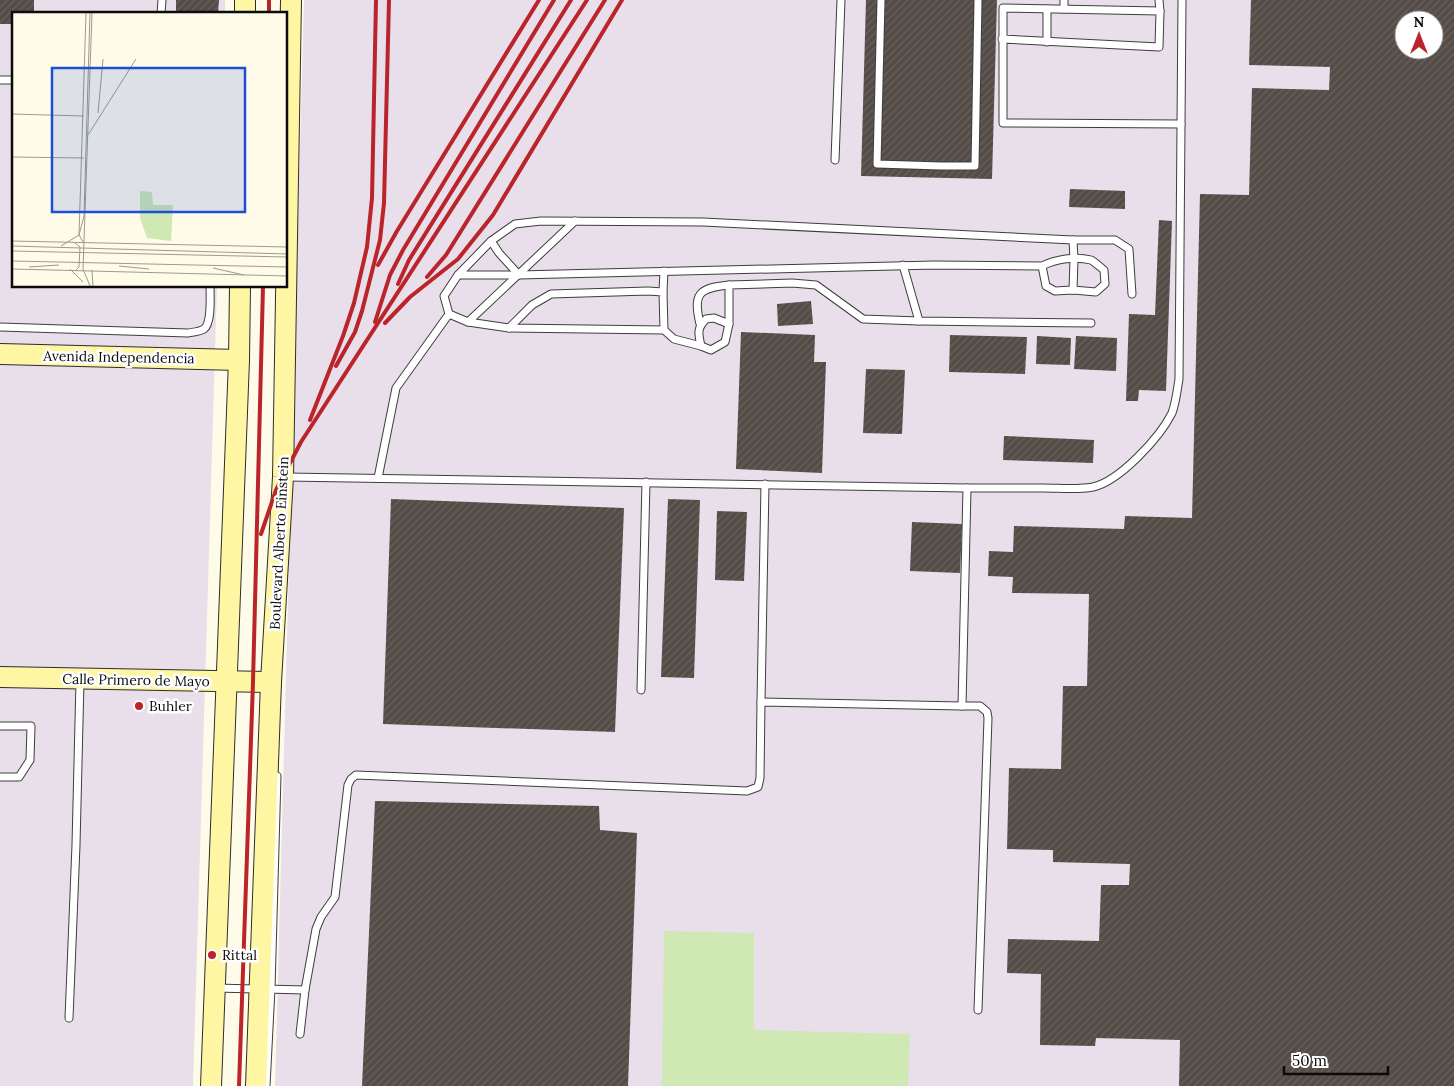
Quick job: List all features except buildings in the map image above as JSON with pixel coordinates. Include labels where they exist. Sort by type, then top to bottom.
[{"type":"main road","name":"Boulevard Alberto Einstein","points":[[288,179],[291,0]]},
{"type":"main road","points":[[210,1086],[239,360],[240,288]]},
{"type":"main road","name":"Boulevard Alberto Einstein","points":[[256,1086],[266,989],[283,477],[286,288]]},
{"type":"main road","name":"Avenida Independencia","points":[[0,354],[239,360]]},
{"type":"main road","name":"Calle Primero de Mayo","points":[[0,677],[226,681],[275,691]]},
{"type":"lane","points":[[835,160],[841,0]]},
{"type":"lane","points":[[881,0],[877,164],[975,166],[978,0]]},
{"type":"lane","points":[[1064,0],[1064,9]]},
{"type":"lane","points":[[1002,39],[1159,47],[1159,0]]},
{"type":"lane","points":[[283,477],[967,488],[1073,488],[1093,487],[1105,482],[1136,458],[1156,436],[1171,414],[1176,400],[1179,379],[1182,0]]},
{"type":"lane","points":[[1160,10],[1003,8],[1003,123],[1181,124]]},
{"type":"lane","points":[[1047,9],[1047,42]]},
{"type":"lane","points":[[449,314],[444,296],[458,275],[491,241],[515,224],[541,221],[702,222],[1073,240],[1115,240],[1129,249],[1132,294]]},
{"type":"lane","points":[[468,322],[575,221]]},
{"type":"lane","points":[[1073,240],[1073,290]]},
{"type":"lane","points":[[491,241],[519,275]]},
{"type":"lane","points":[[458,275],[903,265],[1042,266],[1054,260],[1074,259],[1092,260],[1104,270],[1105,284],[1096,292],[1055,291],[1046,286],[1042,266]]},
{"type":"lane","points":[[903,265],[919,321]]},
{"type":"lane","points":[[664,271],[664,330]]},
{"type":"lane","points":[[701,346],[698,333],[700,324],[698,301],[701,293],[705,289],[715,286],[729,285],[792,283],[816,285],[863,318],[919,321],[1092,323]]},
{"type":"lane","points":[[449,314],[468,322],[509,328],[664,330],[674,339],[711,350],[725,342],[729,324],[729,285]]},
{"type":"lane","points":[[0,327],[199,331],[206,326],[209,320],[210,288]]},
{"type":"lane","points":[[509,328],[532,306],[552,294],[572,292],[663,292]]},
{"type":"lane","points":[[378,478],[396,388],[449,314]]},
{"type":"lane","points":[[700,324],[706,318],[714,318],[729,324]]},
{"type":"lane","points":[[641,690],[646,482]]},
{"type":"lane","points":[[300,1034],[304,990],[316,928],[335,897],[348,785],[356,775],[747,791],[758,787],[760,778],[765,484]]},
{"type":"lane","points":[[962,706],[967,488]]},
{"type":"lane","points":[[69,1018],[80,678]]},
{"type":"lane","points":[[761,702],[980,706],[987,712],[978,1010]]},
{"type":"lane","points":[[0,726],[31,726],[30,760],[20,777],[0,777]]},
{"type":"lane","points":[[266,1086],[266,989],[278,766]]},
{"type":"lane","points":[[214,988],[304,990]]},
{"type":"shaded area","points":[[0,0],[225,0],[225,12],[12,12],[12,288],[217,288],[193,1086],[0,1086]]},
{"type":"shaded area","points":[[304,0],[1454,0],[1454,1086],[275,1086]]},
{"type":"green space","points":[[664,931],[754,933],[754,1030],[910,1034],[908,1086],[662,1086]]},
{"type":"railway","points":[[269,0],[269,12]]},
{"type":"railway","points":[[310,420],[354,303],[367,247],[372,198],[376,0]]},
{"type":"railway","points":[[336,366],[355,332],[380,240],[384,203],[389,0]]},
{"type":"railway","points":[[378,265],[539,0]]},
{"type":"railway","points":[[375,322],[390,275],[403,250],[554,0]]},
{"type":"railway","points":[[398,284],[409,260],[571,0]]},
{"type":"railway","points":[[261,534],[276,490],[301,442],[587,0]]},
{"type":"railway","points":[[427,277],[446,255],[605,0]]},
{"type":"railway","points":[[385,323],[410,297],[458,259],[493,215],[622,0]]},
{"type":"railway","points":[[239,1086],[253,682],[263,288]]},
{"type":"place","name":"Buhler","points":[[139,706]]},
{"type":"place","name":"Rittal","points":[[212,955]]}]
